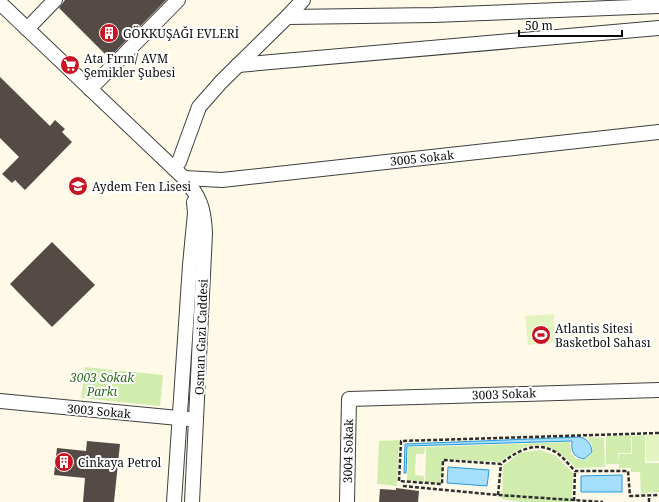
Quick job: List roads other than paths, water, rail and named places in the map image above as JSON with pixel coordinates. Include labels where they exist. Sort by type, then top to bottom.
[{"type":"street","points":[[28,30],[55,0]]},
{"type":"street","points":[[90,89],[178,0]]},
{"type":"street","points":[[179,173],[179,162],[199,107],[238,65],[303,0]]},
{"type":"street","name":"Osman Gazi Caddesi","points":[[0,3],[179,173],[194,190],[202,203],[206,233],[192,502]]},
{"type":"street","points":[[287,17],[434,15],[659,6]]},
{"type":"street","points":[[238,65],[659,28]]},
{"type":"street","name":"3005 Sokak","points":[[179,173],[222,180],[659,132]]},
{"type":"street","name":"Osman Gazi Caddesi","points":[[174,502],[190,265],[195,213],[194,202],[179,173]]},
{"type":"street","name":"3003 Sokak","points":[[349,399],[659,390]]},
{"type":"street","name":"3004 Sokak","points":[[347,502],[349,399]]},
{"type":"street","name":"3003 Sokak","points":[[0,401],[197,420]]},
{"type":"water","points":[[580,437],[590,444],[592,449],[592,452],[584,459],[575,455],[572,448],[572,441],[407,446],[406,473],[404,473],[405,444]]},
{"type":"water","points":[[448,467],[489,470],[487,486],[447,483]]},
{"type":"water","points":[[622,475],[622,492],[581,492],[581,476]]},
{"type":"place","name":"GÖKKUŞAĞI EVLERİ","points":[[109,33]]},
{"type":"place","name":"Ata Fırın/ AVM Şemikler Şubesi","points":[[70,65]]},
{"type":"place","name":"Aydem Fen Lisesi","points":[[78,186]]},
{"type":"place","name":"Atlantis Sitesi Basketbol Sahası","points":[[541,335]]},
{"type":"place","name":"Cinkaya Petrol","points":[[64,462]]},
{"type":"park label","name":"3003 Sokak Parkı","points":[[102,384]]}]
